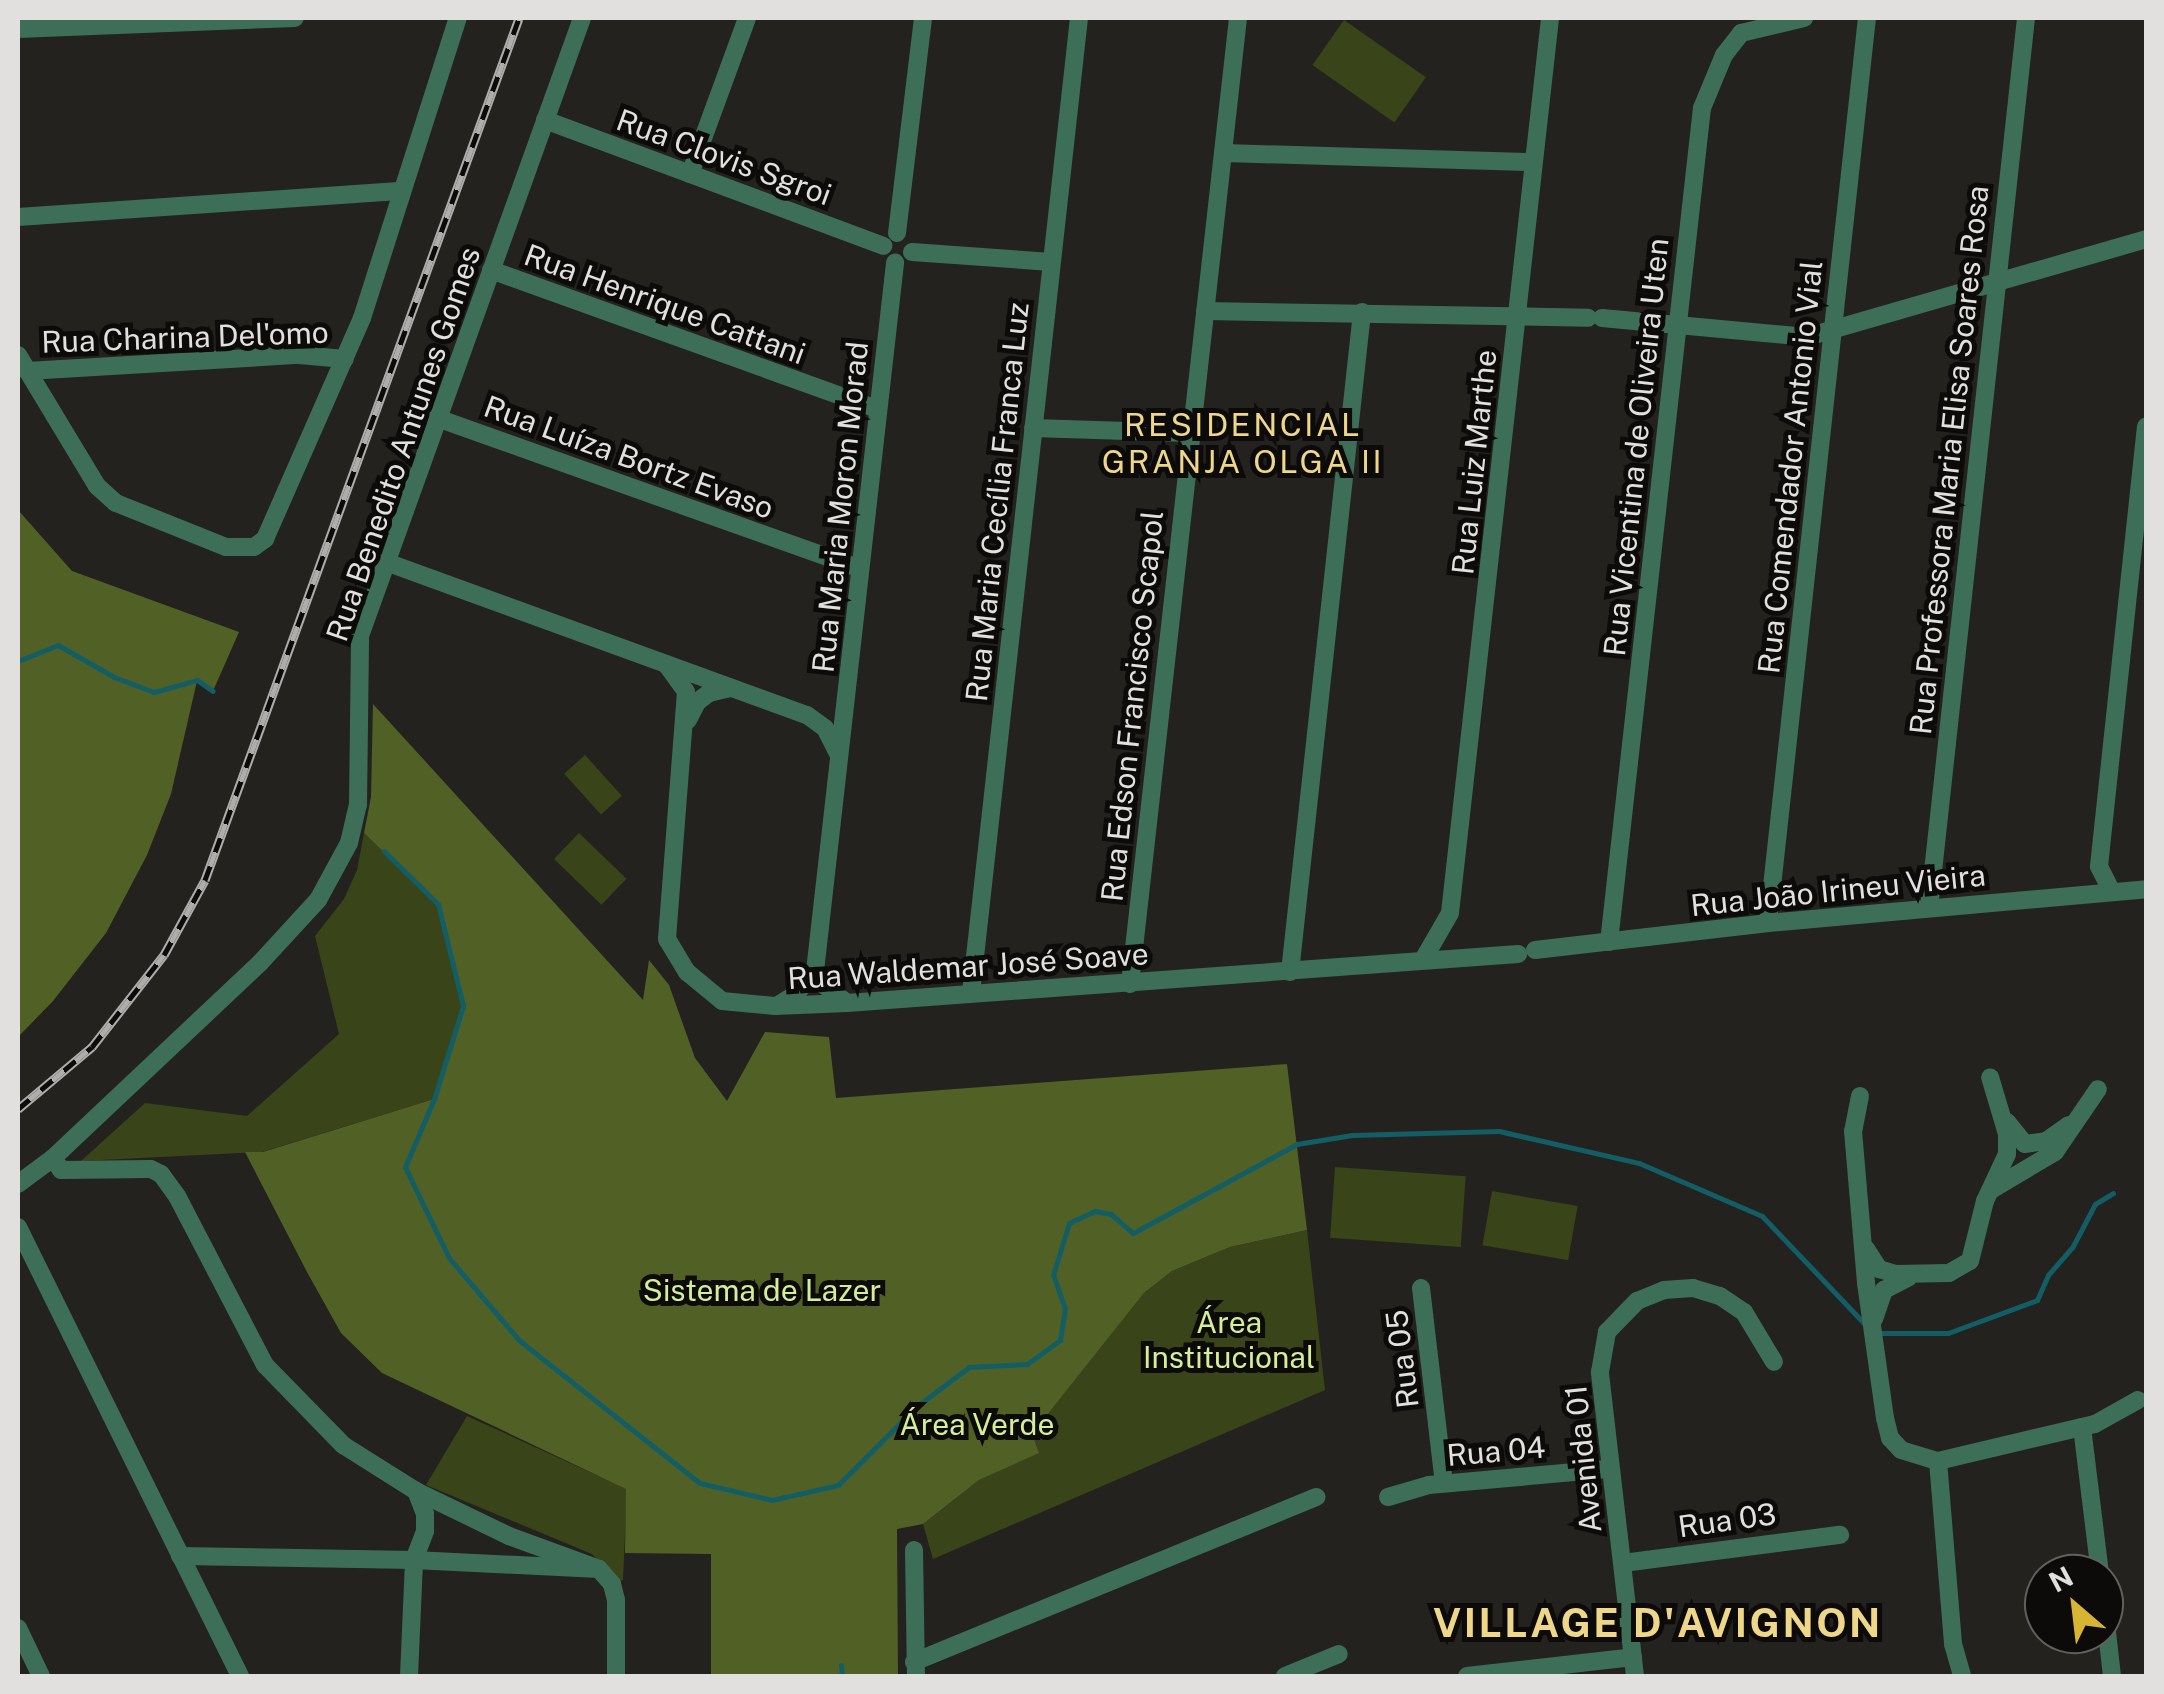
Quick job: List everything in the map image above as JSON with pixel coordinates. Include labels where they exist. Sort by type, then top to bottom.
[{"type":"street","points":[[18,30],[296,18]]},
{"type":"street","points":[[22,363],[97,486],[116,503],[208,542],[254,547],[276,523],[345,359],[458,18]]},
{"type":"street","name":"Rua Benedito Antunes Gomes","points":[[18,1184],[52,1158],[260,962],[318,900],[349,843],[358,805],[356,683],[360,636],[582,18]]},
{"type":"street","points":[[690,174],[748,18]]},
{"type":"street","points":[[890,240],[910,240],[912,252],[906,262],[895,263],[884,257],[890,240],[923,18]]},
{"type":"street","name":"Rua Maria Cecília Franca Luz","points":[[972,993],[1079,18]]},
{"type":"street","name":"Rua Edson Francisco Scapol","points":[[1130,984],[1238,18]]},
{"type":"street","name":"Rua Luiz Marthe","points":[[1450,914],[1550,18]]},
{"type":"street","name":"Rua Vicentina de Oliveira Uten","points":[[1609,942],[1702,108],[1717,72],[1741,33],[1804,18]]},
{"type":"street","name":"Rua Comendador Antonio Vial","points":[[1768,923],[1868,18]]},
{"type":"street","name":"Rua Professora Maria Elisa Soares Rosa","points":[[1929,908],[2026,18]]},
{"type":"street","name":"Rua Clovis Sgroi","points":[[546,120],[690,174],[890,240]]},
{"type":"street","points":[[1225,153],[1533,162]]},
{"type":"street","points":[[18,217],[402,191]]},
{"type":"street","points":[[1204,311],[1595,318],[1808,337],[2146,238]]},
{"type":"street","points":[[912,252],[1051,262]]},
{"type":"street","name":"Rua Maria Moron Morad","points":[[815,971],[895,263]]},
{"type":"street","name":"Rua Henrique Cattani","points":[[491,270],[878,409]]},
{"type":"street","points":[[1290,972],[1362,312]]},
{"type":"street","name":"Rua Charina Del'omo","points":[[22,363],[299,355],[345,359]]},
{"type":"street","name":"Rua Luíza Bortz Evaso","points":[[437,418],[859,568]]},
{"type":"street","points":[[2112,892],[2099,866],[2146,427]]},
{"type":"street","points":[[1033,428],[1189,433]]},
{"type":"street","points":[[386,562],[807,715],[826,712],[846,696]]},
{"type":"street","name":"Rua Waldemar José Soave","points":[[666,664],[686,692],[666,920],[671,952],[710,995],[722,1001],[775,1006],[847,1003],[1527,952]]},
{"type":"street","points":[[685,724],[697,702],[731,688]]},
{"type":"street","name":"Rua Maria Moron Morad","points":[[807,715],[826,728],[840,756]]},
{"type":"street","name":"Rua João Irineu Vieira","points":[[1527,952],[1768,923],[2146,889]]},
{"type":"street","points":[[1450,914],[1462,958]]},
{"type":"street","points":[[1423,960],[1450,914]]},
{"type":"street","points":[[775,1006],[796,994],[815,971],[847,1003]]},
{"type":"street","points":[[1990,1077],[2002,1112],[2007,1156],[2014,1171],[2029,1171]]},
{"type":"street","points":[[1988,1194],[1998,1184],[2029,1171],[2063,1144],[2098,1089]]},
{"type":"street","points":[[1860,1096],[1852,1131],[1865,1246],[1877,1280],[1874,1322],[1890,1438],[1914,1457],[1938,1461],[2082,1428],[2138,1400]]},
{"type":"street","points":[[2002,1112],[2036,1154],[2029,1171]]},
{"type":"street","points":[[1877,1280],[1955,1271],[1970,1261],[1988,1194],[2016,1144],[2053,1138],[2082,1113]]},
{"type":"street","points":[[52,1158],[61,1170],[151,1170],[161,1174],[178,1196],[265,1365],[343,1444],[416,1491],[509,1536],[598,1570],[612,1584],[616,1600],[616,1676]]},
{"type":"street","points":[[18,1227],[240,1676]]},
{"type":"street","name":"Rua 05","points":[[1421,1288],[1444,1484]]},
{"type":"street","name":"Avenida 01","points":[[1634,1667],[1601,1358],[1608,1332],[1637,1301],[1678,1288],[1720,1296],[1753,1323],[1774,1362]]},
{"type":"street","points":[[2082,1428],[2098,1554]]},
{"type":"street","points":[[1938,1461],[1954,1644],[1962,1676]]},
{"type":"street","name":"Rua 04","points":[[1388,1497],[1444,1484],[1610,1469]]},
{"type":"street","points":[[410,1676],[414,1560],[425,1531],[416,1491]]},
{"type":"street","points":[[914,1550],[915,1669],[1317,1497]]},
{"type":"street","name":"Rua 03","points":[[1622,1562],[1840,1534]]},
{"type":"street","points":[[180,1556],[414,1560],[598,1570]]},
{"type":"street","points":[[189,1575],[234,1556]]},
{"type":"street","points":[[18,1628],[41,1676]]},
{"type":"street","points":[[1285,1676],[1339,1654]]},
{"type":"street","points":[[1467,1676],[1634,1667]]},
{"type":"green space","points":[[1344,20],[1426,77],[1394,122],[1312,65]]},
{"type":"green space","points":[[18,510],[72,571],[239,632],[213,691],[197,681],[171,794],[147,855],[106,933],[53,1001],[18,1037]]},
{"type":"green space","name":"Sistema de Lazer","points":[[373,704],[643,1000],[649,960],[669,985],[695,1058],[727,1101],[765,1032],[829,1037],[836,1098],[1287,1064],[1307,1230],[1230,1247],[1172,1271],[1144,1293],[1032,1434],[1039,1453],[979,1480],[923,1524],[897,1529],[898,1676],[711,1676],[711,1554],[625,1553],[626,1489],[382,1373],[341,1333],[307,1272],[245,1152],[263,1152],[434,1099],[463,1006],[437,904],[364,833],[371,797]]},
{"type":"green space","points":[[585,755],[622,796],[601,815],[564,774]]},
{"type":"green space","points":[[364,833],[438,904],[463,1006],[434,1099],[262,1152],[81,1161],[145,1103],[247,1116],[339,1034],[315,936],[344,899],[357,870]]},
{"type":"green space","points":[[579,833],[626,879],[601,905],[554,859]]},
{"type":"green space","points":[[1335,1167],[1466,1176],[1461,1247],[1330,1238]]},
{"type":"green space","points":[[1492,1191],[1578,1206],[1568,1260],[1482,1245]]},
{"type":"green space","name":"Área Institucional","points":[[1307,1230],[1325,1390],[933,1559],[923,1524],[979,1480],[1038,1453],[1032,1434],[1144,1293],[1172,1271],[1230,1247]]},
{"type":"green space","points":[[467,1416],[627,1489],[623,1580],[619,1581],[592,1554],[426,1485]]},
{"type":"waterway","points":[[18,661],[58,645],[114,677],[154,692],[197,680],[213,691]]},
{"type":"waterway","points":[[384,851],[438,904],[463,1006],[434,1099],[405,1167],[449,1258],[520,1341],[700,1483],[772,1500],[838,1485],[917,1406],[969,1367],[1027,1364],[1060,1340],[1065,1309],[1053,1275],[1069,1223],[1095,1211],[1111,1214],[1133,1233],[1297,1144],[1352,1135],[1499,1131],[1639,1163],[1762,1216],[1865,1324]]},
{"type":"waterway","points":[[1877,1333],[1948,1333],[2037,1300],[2048,1275],[2073,1246],[2095,1204],[2113,1193]]},
{"type":"waterway","points":[[841,1665],[842,1676]]},
{"type":"railway","points":[[18,1109],[92,1047],[164,955],[205,880],[519,18]]},
{"type":"district","name":"RESIDENCIAL GRANJA OLGA II","points":[[1243,444]]},
{"type":"district","name":"VILLAGE D'AVIGNON","points":[[1658,1623]]},
{"type":"park label","name":"Área Verde","points":[[977,1424]]}]
